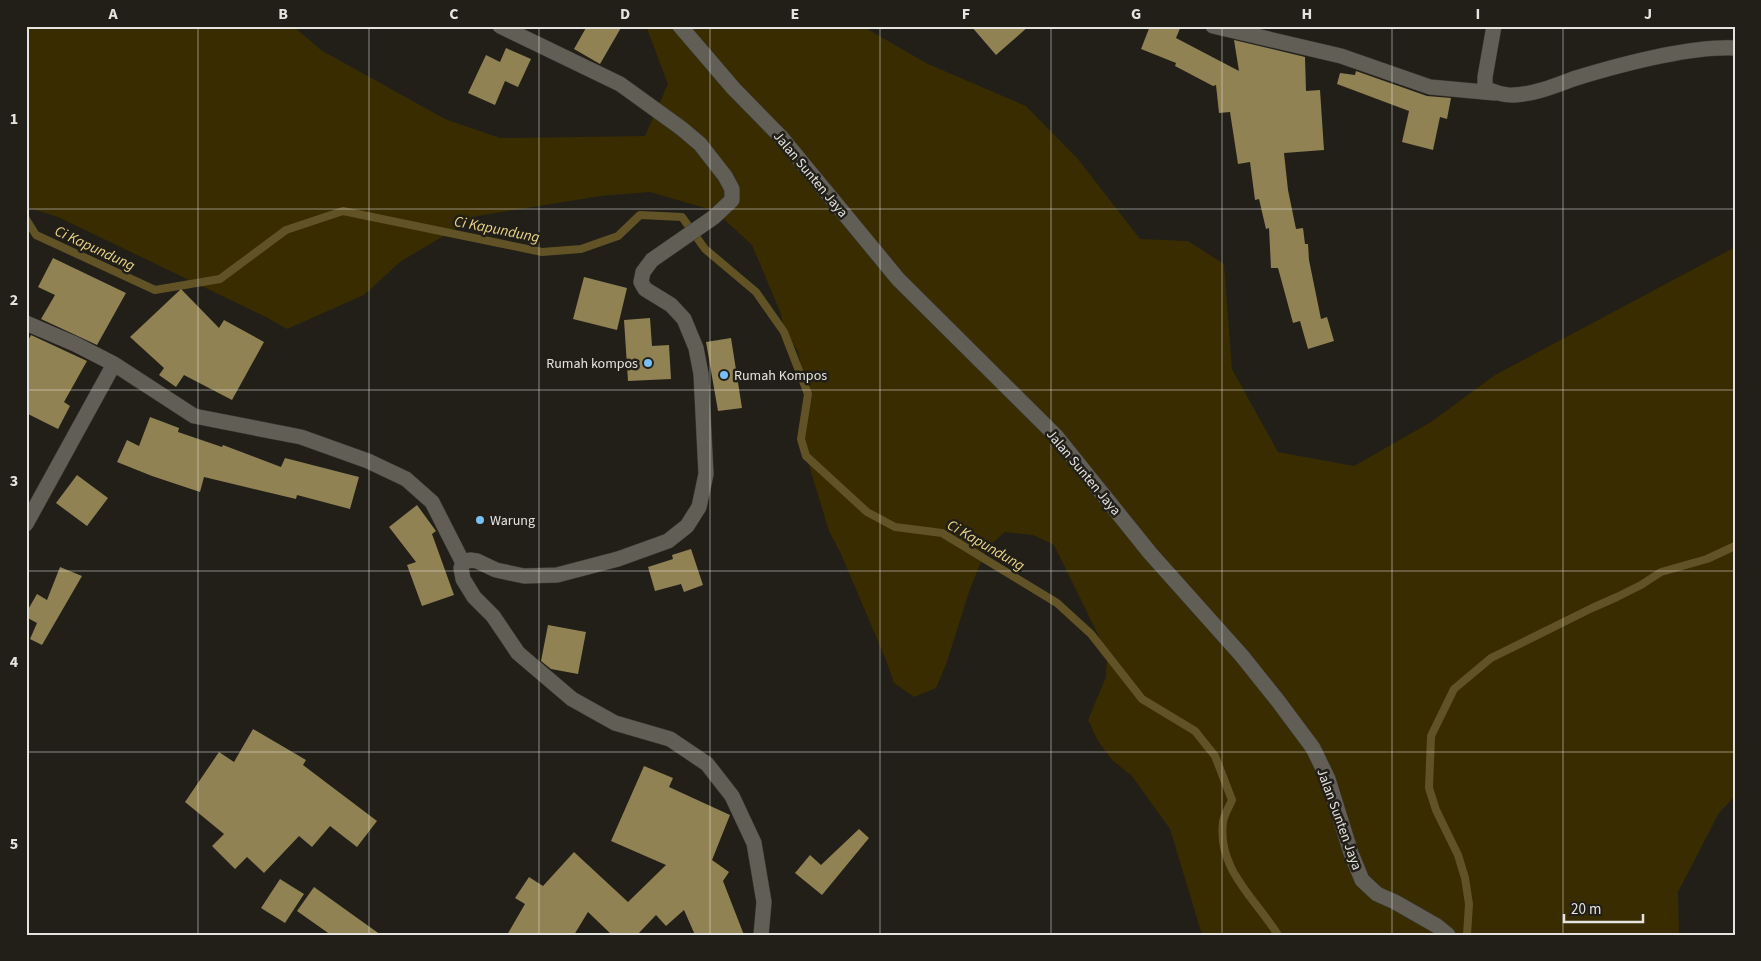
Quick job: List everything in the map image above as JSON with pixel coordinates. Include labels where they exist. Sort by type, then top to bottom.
[{"type":"street","points":[[463,563],[470,560],[477,561],[496,570],[524,576],[556,575],[618,559],[668,541],[687,526],[699,507],[706,474],[701,374],[696,348],[684,319],[671,304],[645,289],[642,282],[643,272],[652,260],[714,217],[732,200],[732,189],[725,176],[700,144],[681,128],[620,84],[500,26]]},
{"type":"street","name":"Jalan Sunten Jaya","points":[[680,26],[734,89],[782,137],[898,279],[1056,436],[1150,553],[1242,656],[1278,701],[1313,748],[1324,772],[1362,880],[1378,894],[1429,921],[1448,935]]},
{"type":"street","points":[[1213,26],[1341,56],[1430,87],[1513,95],[1548,88],[1622,66],[1685,52],[1735,48]]},
{"type":"street","points":[[1494,26],[1485,77],[1485,88],[1496,93]]},
{"type":"street","points":[[26,323],[75,344],[114,364],[194,416],[301,437],[368,461],[406,479],[432,502],[463,563],[461,568],[463,579],[474,598],[493,616],[518,653],[572,699],[615,723],[670,739],[707,764],[732,796],[754,844],[764,902],[761,935]]},
{"type":"street","points":[[26,524],[114,364]]},
{"type":"shaded area","points":[[26,26],[293,26],[321,50],[445,119],[500,138],[645,136],[668,84],[646,26],[862,26],[928,64],[1026,106],[1078,159],[1140,239],[1188,241],[1224,264],[1232,369],[1278,452],[1354,466],[1431,422],[1495,375],[1735,247],[1735,796],[1719,813],[1678,892],[1679,935],[1202,935],[1170,829],[1132,776],[1112,760],[1098,741],[1088,720],[1106,677],[1107,653],[1054,545],[1033,535],[1005,532],[988,547],[978,569],[947,662],[936,688],[914,697],[894,683],[841,554],[829,531],[801,439],[808,394],[802,375],[798,351],[784,332],[781,314],[752,245],[715,211],[650,192],[601,196],[477,216],[400,262],[364,295],[287,329],[266,317],[58,217],[26,207]]},
{"type":"building","points":[[587,26],[622,26],[600,64],[574,49]]},
{"type":"building","points":[[971,26],[1029,26],[996,55]]},
{"type":"building","points":[[1150,26],[1181,26],[1176,38],[1239,71],[1234,40],[1305,57],[1306,91],[1320,90],[1324,150],[1284,153],[1288,190],[1296,229],[1303,228],[1305,244],[1308,244],[1309,260],[1321,319],[1327,317],[1334,341],[1308,349],[1300,321],[1293,323],[1278,268],[1271,268],[1269,228],[1266,229],[1259,199],[1255,200],[1250,162],[1238,164],[1230,112],[1219,113],[1216,85],[1213,86],[1175,66],[1176,63],[1141,49]]},
{"type":"building","points":[[506,48],[531,59],[518,87],[505,81],[495,105],[468,93],[486,55],[500,62]]},
{"type":"building","points":[[1356,71],[1427,96],[1451,98],[1447,119],[1440,117],[1433,150],[1402,142],[1409,111],[1337,84],[1340,73],[1355,75]]},
{"type":"building","points":[[53,258],[126,293],[97,345],[41,319],[55,295],[38,287]]},
{"type":"building","points":[[584,277],[627,288],[617,330],[573,319]]},
{"type":"building","points":[[181,289],[219,328],[224,320],[264,342],[232,400],[184,375],[176,387],[159,375],[164,368],[130,337]]},
{"type":"building","name":"Rumah kompos","points":[[650,318],[652,346],[669,345],[671,379],[628,381],[624,320]]},
{"type":"building","points":[[31,335],[87,361],[64,402],[70,406],[58,429],[26,413],[26,344]]},
{"type":"building","name":"Rumah Kompos","points":[[731,338],[742,408],[718,411],[706,342]]},
{"type":"building","points":[[150,417],[179,428],[178,432],[222,447],[223,445],[281,467],[285,458],[359,477],[350,509],[297,495],[296,499],[204,477],[200,492],[117,462],[127,440],[139,446]]},
{"type":"building","points":[[77,475],[108,498],[87,526],[56,503]]},
{"type":"building","points":[[417,505],[436,531],[432,534],[454,595],[422,606],[407,565],[416,562],[389,527]]},
{"type":"building","points":[[691,549],[703,585],[684,592],[681,584],[655,591],[648,567],[673,559],[672,555]]},
{"type":"building","points":[[60,567],[82,576],[42,645],[30,639],[37,623],[26,617],[26,613],[37,594],[47,600]]},
{"type":"building","points":[[548,625],[586,632],[578,674],[551,669],[541,661]]},
{"type":"building","points":[[253,729],[306,760],[303,765],[377,821],[357,847],[330,826],[312,847],[299,836],[264,873],[247,857],[235,869],[212,846],[224,834],[185,802],[219,752],[234,762]]},
{"type":"building","points":[[644,766],[673,778],[669,787],[730,815],[712,860],[729,872],[723,881],[744,935],[695,935],[684,910],[666,926],[656,915],[637,935],[612,935],[588,912],[574,935],[507,935],[525,904],[515,898],[529,877],[543,886],[574,852],[628,902],[666,865],[611,841]]},
{"type":"building","points":[[859,829],[869,838],[822,895],[795,873],[810,855],[821,865]]},
{"type":"building","points":[[280,879],[304,894],[285,923],[261,908]]},
{"type":"building","points":[[314,887],[381,935],[331,935],[297,911]]},
{"type":"waterway","name":"Ci Kapundung","points":[[26,219],[36,235],[155,290],[220,279],[286,230],[343,211],[542,252],[581,249],[618,236],[640,215],[682,217],[705,249],[756,292],[784,332],[808,394],[801,439],[806,456],[867,512],[895,527],[942,533],[1057,603],[1091,634],[1142,699],[1195,731],[1215,756],[1232,800],[1223,822],[1223,839],[1232,869],[1278,935]]},
{"type":"waterway","points":[[1467,935],[1469,904],[1465,878],[1458,855],[1436,810],[1429,788],[1431,736],[1454,689],[1491,658],[1641,585],[1661,572],[1707,559],[1735,546]]},
{"type":"place","name":"Rumah kompos","points":[[648,363]]},
{"type":"place","name":"Rumah Kompos","points":[[724,375]]},
{"type":"place","name":"Warung","points":[[480,520]]}]
